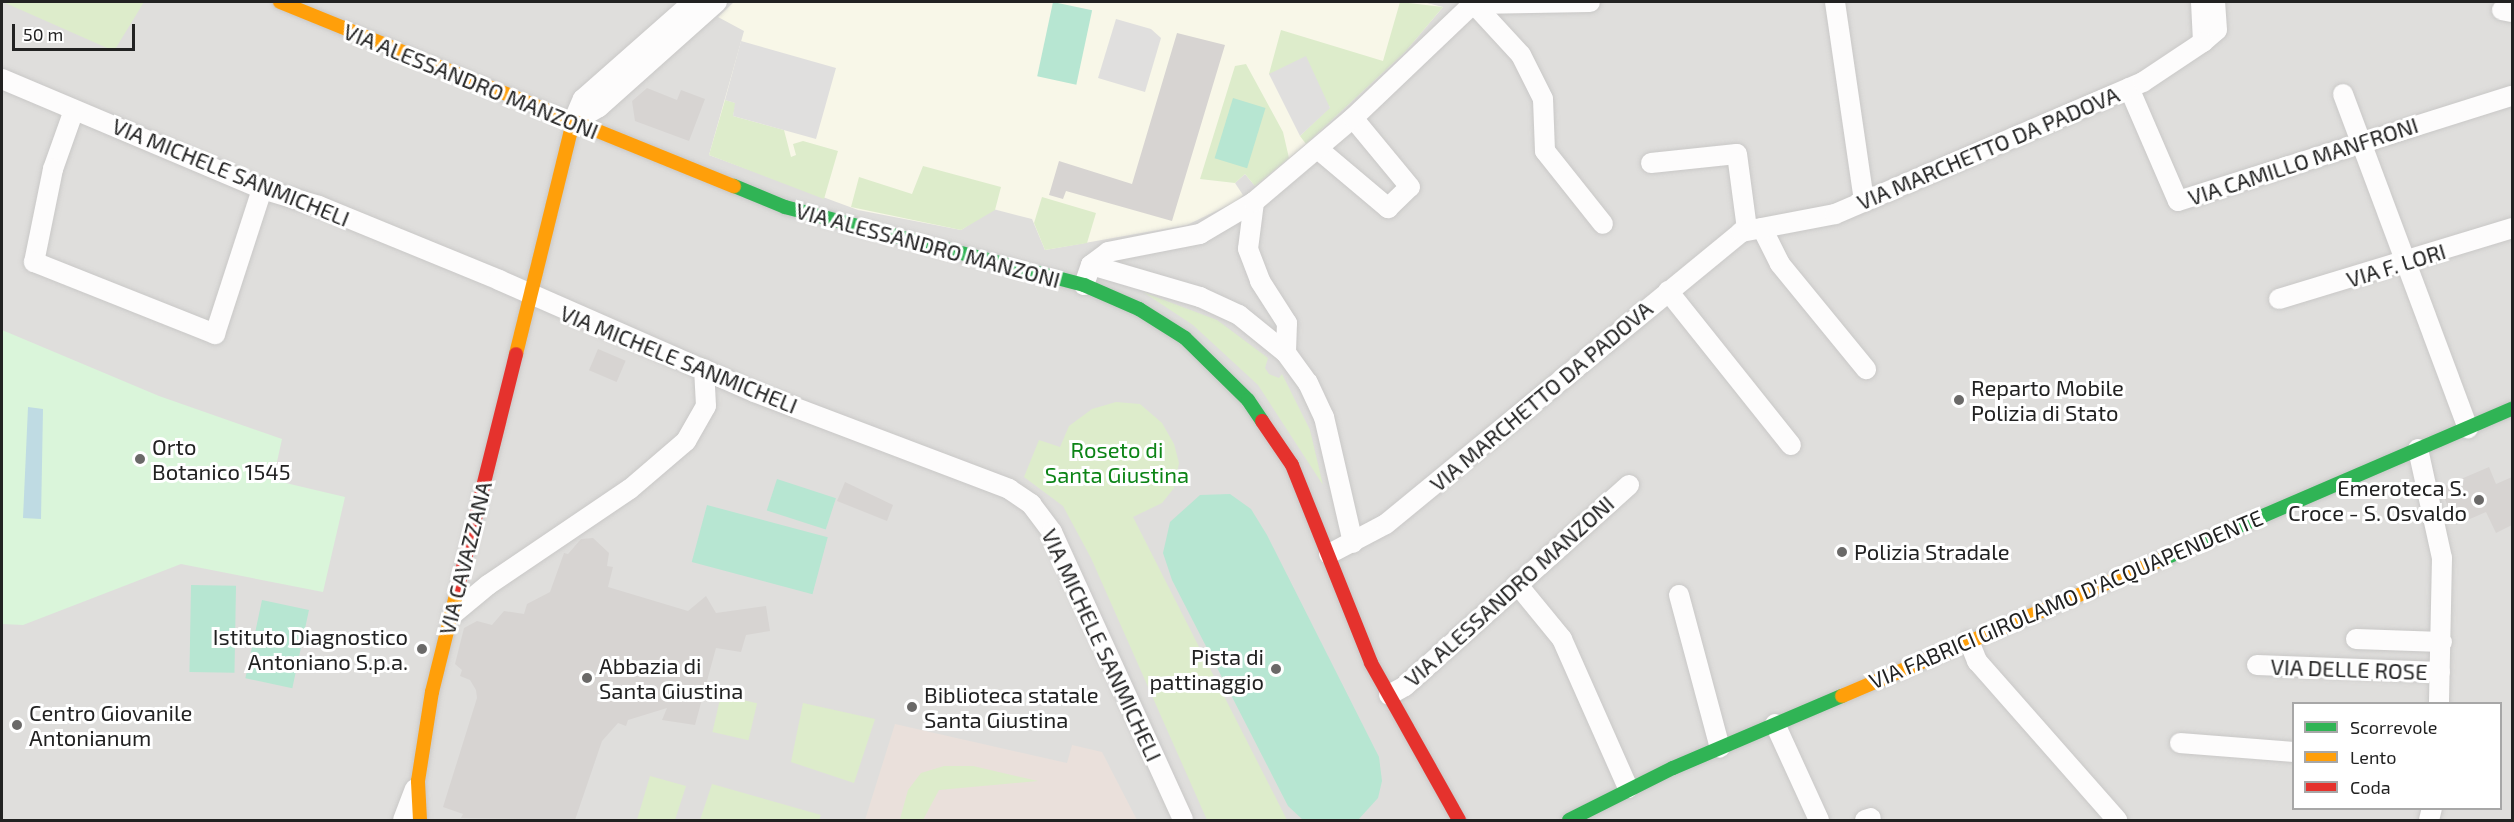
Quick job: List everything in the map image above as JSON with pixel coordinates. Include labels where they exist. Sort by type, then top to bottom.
[{"type":"main road","name":"VIA ALESSANDRO MANZONI","points":[[280,2],[573,122],[823,220],[1084,285],[1139,309],[1185,338],[1248,400],[1292,465],[1389,695],[1459,820]]},
{"type":"main road","name":"VIA CAVAZZANA","points":[[418,781],[432,692],[464,572],[529,296],[573,122]]},
{"type":"main road","name":"VIA FABRICI GIROLAMO D'ACQUAPENDENTE","points":[[1569,820],[1628,788],[2512,409]]},
{"type":"main road","points":[[418,781],[420,820]]},
{"type":"street","points":[[573,122],[583,99],[600,82],[693,2]]},
{"type":"street","points":[[573,122],[599,107],[717,2]]},
{"type":"street","points":[[1084,285],[1090,265],[1108,252],[1200,234],[1254,202],[1353,118],[1475,3],[1590,2]]},
{"type":"street","points":[[1835,2],[1864,200]]},
{"type":"street","points":[[2201,2],[2203,42]]},
{"type":"street","name":"VIA MARCHETTO DA PADOVA","points":[[1329,554],[1386,524],[1668,291],[1755,229],[1816,221],[2129,88],[2203,42],[2217,30],[2216,2]]},
{"type":"street","points":[[1475,3],[1521,55],[1543,99],[1545,151],[1603,224]]},
{"type":"street","name":"VIA MICHELE SANMICHELI","points":[[2,79],[262,189],[319,206],[704,369],[1009,489],[1031,504],[1052,532],[1183,820]]},
{"type":"street","name":"VIA CAMILLO MANFRONI","points":[[2129,88],[2178,201],[2512,96]]},
{"type":"street","points":[[2343,94],[2468,428]]},
{"type":"street","points":[[74,110],[53,169],[34,262],[215,334],[262,189]]},
{"type":"street","points":[[1318,149],[1388,208],[1410,187],[1353,118]]},
{"type":"street","points":[[1652,163],[1737,154],[1755,229],[1780,264],[1866,369]]},
{"type":"street","points":[[1254,202],[1248,249],[1260,281],[1287,323],[1286,353]]},
{"type":"street","name":"VIA F. LORI","points":[[2279,299],[2405,264],[2512,228]]},
{"type":"street","name":"VIA ALESSANDRO MANZONI","points":[[1090,265],[1200,297],[1239,315],[1286,353],[1324,417],[1353,543]]},
{"type":"street","points":[[1668,291],[1791,445]]},
{"type":"street","points":[[453,614],[488,585],[630,489],[686,441],[706,406],[704,369]]},
{"type":"street","name":"VIA DELLE ROSE","points":[[2418,449],[2442,558],[2439,702]]},
{"type":"street","name":"VIA ALESSANDRO MANZONI","points":[[1389,695],[1406,687],[1517,584],[1629,485]]},
{"type":"street","points":[[1517,584],[1562,639],[1628,788]]},
{"type":"street","points":[[1679,595],[1720,748]]},
{"type":"street","name":"VIA DELLE ROSE","points":[[2356,639],[2442,642]]},
{"type":"street","points":[[1969,641],[1977,661],[2117,820]]},
{"type":"street","name":"VIA DELLE ROSE","points":[[2257,665],[2440,672]]},
{"type":"street","points":[[1775,724],[1819,820]]},
{"type":"street","points":[[2180,743],[2292,752]]},
{"type":"street","name":"VIA CAVAZZANA","points":[[404,820],[418,781]]},
{"type":"shaded area","points":[[2,2],[2512,2],[2512,820],[2,820]]},
{"type":"shaded area","points":[[734,2],[1423,2],[1443,7],[1405,52],[1306,144],[1255,186],[1245,174],[1235,183],[1243,195],[1237,201],[1187,225],[1045,250],[1032,219],[993,209],[961,230],[858,210],[709,155],[744,31],[718,17]]},
{"type":"shaded area","points":[[1116,19],[1151,29],[1161,38],[1145,92],[1098,78]]},
{"type":"shaded area","points":[[741,41],[836,68],[816,139],[733,116],[735,103],[725,100]]},
{"type":"shaded area","points":[[1306,56],[1330,108],[1300,136],[1269,74]]},
{"type":"shaded area","points":[[895,724],[1067,763],[1072,745],[1102,752],[1137,820],[865,820]]},
{"type":"green space","points":[[3,2],[144,2],[114,51]]},
{"type":"green space","points":[[1053,2],[1092,10],[1076,85],[1037,76]]},
{"type":"green space","points":[[1400,2],[1443,7],[1405,52],[1306,144],[1300,136],[1330,107],[1269,74],[1281,30],[1383,61]]},
{"type":"green space","points":[[1246,64],[1283,132],[1289,158],[1255,186],[1245,174],[1235,183],[1200,179],[1235,66]]},
{"type":"green space","points":[[1233,98],[1266,108],[1247,168],[1215,158]]},
{"type":"green space","points":[[725,100],[736,103],[733,116],[784,130],[791,157],[796,155],[793,144],[803,141],[838,151],[824,199],[709,155]]},
{"type":"green space","points":[[923,166],[1001,187],[995,210],[961,230],[851,207],[859,177],[912,194]]},
{"type":"green space","points":[[1042,197],[1096,213],[1087,243],[1045,250],[1034,223]]},
{"type":"green space","points":[[1143,292],[1217,320],[1268,358],[1265,368],[1269,374],[1279,378],[1282,374],[1310,430],[1323,485],[1258,385],[1193,325]]},
{"type":"green space","name":"Orto Botanico 1545","points":[[2,330],[159,396],[282,439],[273,480],[345,497],[323,592],[181,564],[23,625],[2,624]]},
{"type":"green space","name":"Roseto di Santa Giustina","points":[[1116,402],[1140,404],[1162,423],[1174,444],[1179,463],[1174,488],[1162,503],[1133,517],[1287,820],[1207,820],[1091,558],[1063,506],[1024,477],[1039,440],[1060,447],[1069,426],[1092,409]]},
{"type":"green space","points":[[777,479],[836,498],[826,530],[767,510]]},
{"type":"green space","name":"Pista di pattinaggio","points":[[1230,494],[1251,509],[1267,535],[1379,757],[1382,781],[1378,798],[1358,820],[1303,820],[1288,806],[1172,580],[1163,553],[1170,522],[1200,495]]},
{"type":"green space","points":[[707,505],[828,537],[812,594],[692,562]]},
{"type":"green space","points":[[191,585],[236,586],[234,673],[189,672]]},
{"type":"green space","points":[[262,600],[309,610],[292,688],[245,678]]},
{"type":"green space","points":[[721,695],[757,703],[749,740],[712,732]]},
{"type":"green space","points":[[803,703],[875,719],[854,783],[791,762]]},
{"type":"green space","points":[[944,766],[973,766],[1038,781],[939,790],[923,820],[900,819],[908,790],[921,773]]},
{"type":"green space","points":[[650,776],[686,786],[675,820],[637,820]]},
{"type":"green space","points":[[712,784],[821,815],[819,820],[700,820]]},
{"type":"water","points":[[28,407],[43,409],[41,519],[23,518]]},
{"type":"building","points":[[1177,33],[1225,45],[1172,221],[1066,191],[1063,199],[1049,195],[1059,161],[1132,184]]},
{"type":"building","points":[[647,88],[677,100],[681,90],[705,99],[689,141],[635,121],[632,101]]},
{"type":"building","points":[[598,349],[626,361],[617,382],[589,370]]},
{"type":"building","name":"Emeroteca S. Croce - S. Osvaldo","points":[[2489,467],[2496,484],[2512,477],[2512,525],[2496,533],[2486,512],[2456,525],[2440,488]]},
{"type":"building","points":[[845,482],[893,505],[887,521],[837,501]]},
{"type":"building","name":"Abbazia di Santa Giustina","points":[[593,538],[609,553],[607,566],[613,567],[608,587],[688,611],[706,596],[716,613],[766,606],[770,631],[746,635],[741,652],[716,648],[695,725],[662,720],[667,708],[628,720],[626,726],[618,723],[602,741],[575,820],[461,818],[463,814],[443,807],[477,698],[476,690],[470,680],[460,676],[462,670],[455,664],[464,628],[477,621],[492,625],[504,611],[524,614],[527,604],[550,592],[564,553],[568,554],[581,539]]},
{"type":"traffic: fast","points":[[734,186],[785,207],[1084,285],[1139,309],[1185,338],[1248,400],[1262,421]]},
{"type":"traffic: fast","points":[[2163,559],[2512,409]]},
{"type":"traffic: fast","points":[[1569,820],[1673,768],[1842,696]]},
{"type":"traffic: slow","points":[[280,2],[734,186]]},
{"type":"traffic: slow","points":[[516,354],[573,122]]},
{"type":"traffic: slow","points":[[1842,696],[2163,559]]},
{"type":"traffic: slow","points":[[420,820],[418,781],[432,692],[458,587]]},
{"type":"traffic: jam","points":[[458,587],[516,354]]},
{"type":"traffic: jam","points":[[1262,421],[1292,465],[1371,663],[1459,820]]},
{"type":"place","name":"Reparto Mobile Polizia di Stato","points":[[1959,400]]},
{"type":"place","name":"Orto Botanico 1545","points":[[140,459]]},
{"type":"place","name":"Emeroteca S. Croce - S. Osvaldo","points":[[2479,500]]},
{"type":"place","name":"Polizia Stradale","points":[[1842,552]]},
{"type":"place","name":"Istituto Diagnostico Antoniano S.p.a.","points":[[422,649]]},
{"type":"place","name":"Pista di pattinaggio","points":[[1276,669]]},
{"type":"place","name":"Abbazia di Santa Giustina","points":[[587,678]]},
{"type":"place","name":"Biblioteca statale Santa Giustina","points":[[912,707]]},
{"type":"place","name":"Centro Giovanile Antonianum","points":[[17,725]]}]
